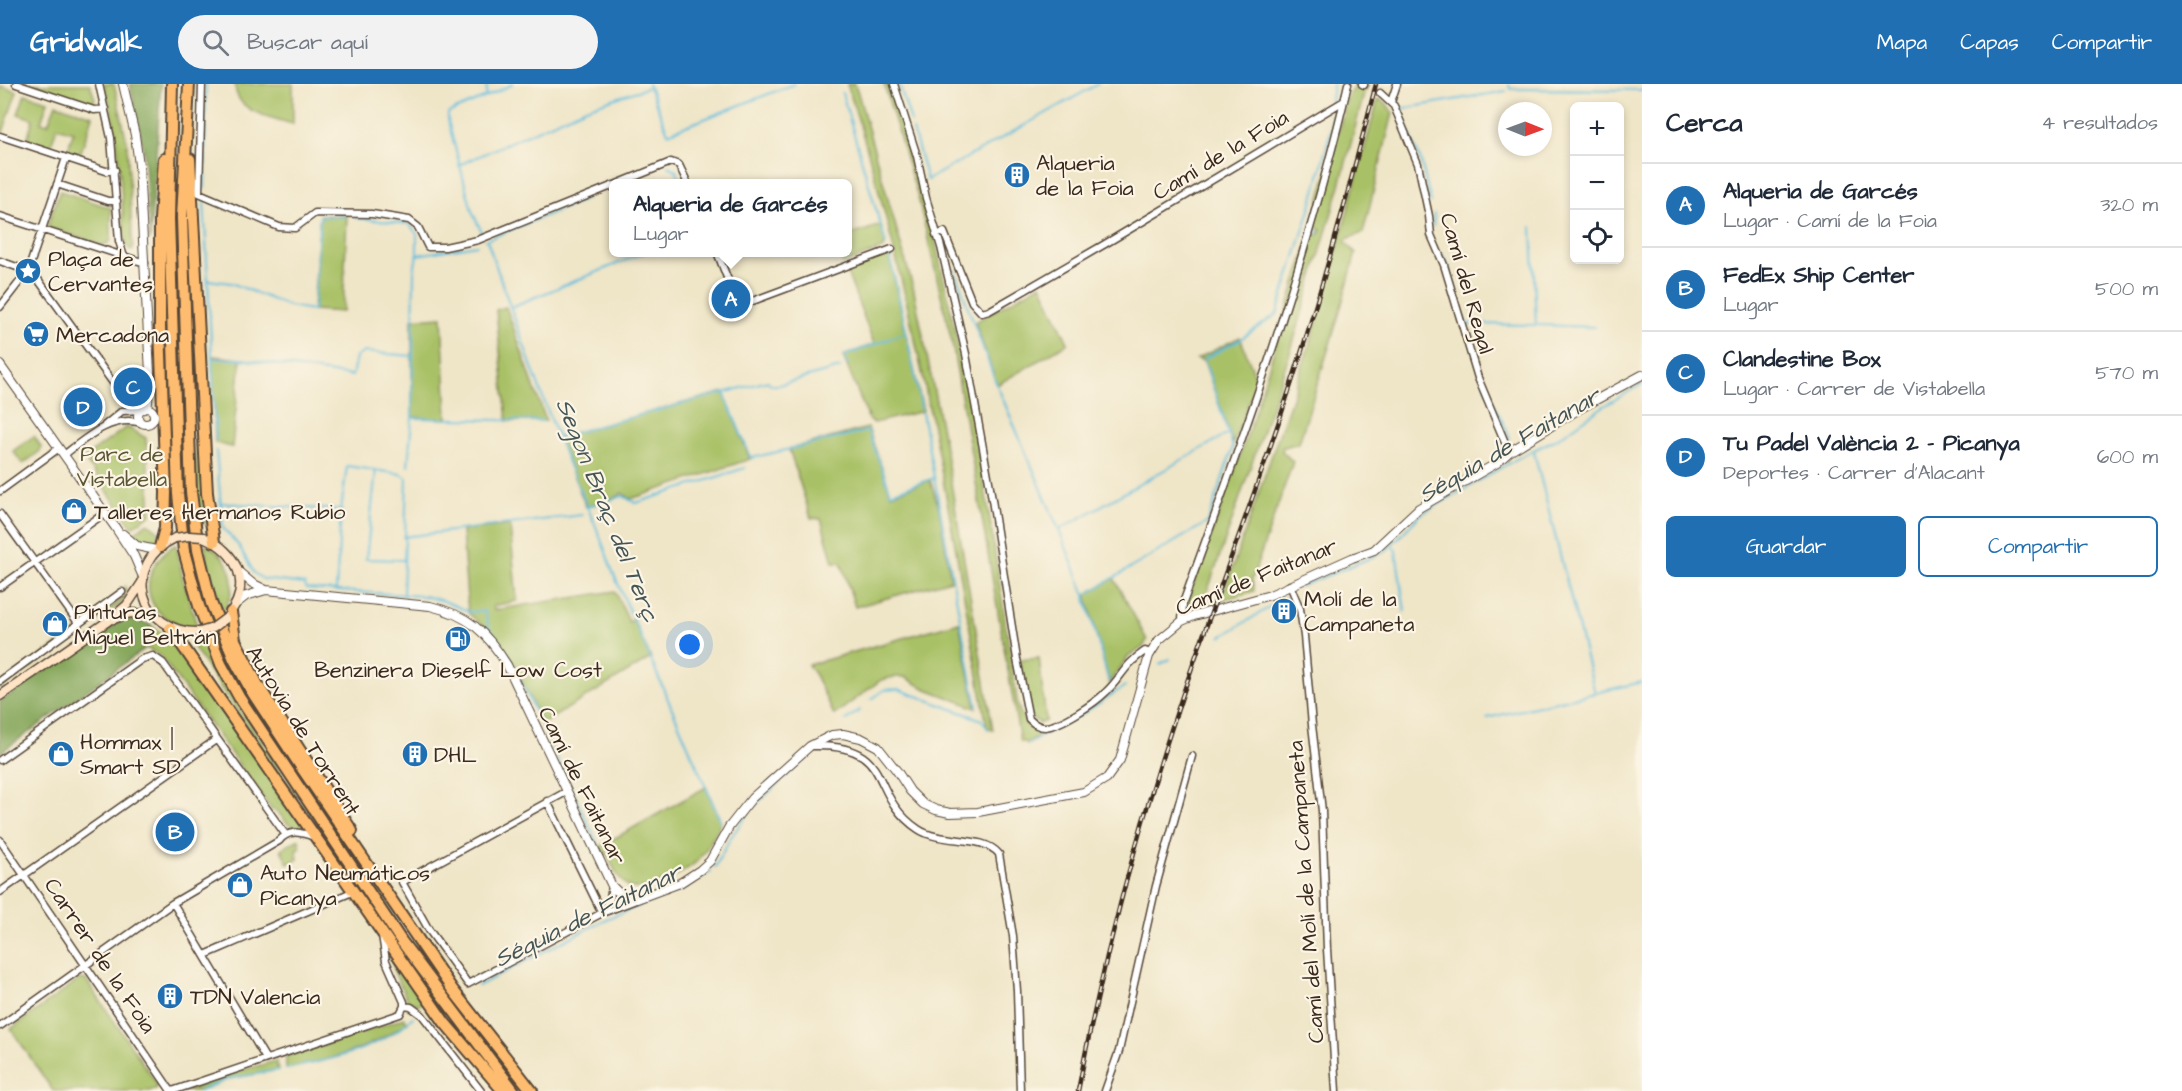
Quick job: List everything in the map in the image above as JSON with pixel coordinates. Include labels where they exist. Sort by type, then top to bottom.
[{"type":"highway","points":[[158,549],[165,525],[166,492],[160,327],[160,219],[167,99],[172,84]]},
{"type":"highway","name":"Autovia de Torrent","points":[[172,84],[169,219],[178,494],[184,551],[199,606],[221,664],[245,707],[402,942],[514,1091]]},
{"type":"highway","points":[[188,87],[207,493],[214,542]]},
{"type":"highway","name":"Autovia de Torrent","points":[[188,87],[182,218],[191,492],[198,550],[211,603],[234,659],[252,692],[452,989],[532,1091]]},
{"type":"highway","points":[[231,611],[235,640],[259,687],[335,802],[408,924]]},
{"type":"highway","points":[[170,628],[445,1023],[503,1091]]},
{"type":"main road","points":[[0,696],[108,621],[127,605],[143,579],[148,563],[158,549],[175,538],[203,537],[214,542],[231,556],[239,572],[240,585],[231,611],[213,628],[186,633],[170,628],[153,614],[145,599],[143,579]]},
{"type":"main road","points":[[108,621],[130,613],[153,614]]},
{"type":"street","points":[[16,84],[94,110],[105,109]]},
{"type":"street","points":[[99,84],[115,170],[118,241],[124,257]]},
{"type":"street","points":[[123,84],[135,135],[139,165],[154,416],[151,423],[144,424]]},
{"type":"street","points":[[202,84],[199,193],[279,227],[295,228],[315,213],[372,214],[409,220],[418,227],[428,247],[445,247],[478,240],[609,187]]},
{"type":"street","points":[[894,84],[917,156],[966,354],[1029,719],[1034,725],[1043,727],[1052,726],[1073,715],[1107,692],[1131,660],[1145,651],[1151,653]]},
{"type":"street","points":[[1182,621],[1183,603],[1247,427],[1284,312],[1348,84]]},
{"type":"street","points":[[1391,102],[1397,84]]},
{"type":"street","name":"Camí del Regal","points":[[1380,93],[1391,102],[1418,164],[1431,235],[1444,265],[1478,378],[1509,452]]},
{"type":"street","name":"Camí de la Foia","points":[[936,235],[944,232],[977,310],[982,313],[989,311],[1344,101]]},
{"type":"street","points":[[0,136],[106,171],[115,170]]},
{"type":"street","points":[[0,307],[28,271],[66,158]]},
{"type":"street","points":[[628,179],[671,162],[679,165],[686,179]]},
{"type":"street","points":[[57,184],[108,201],[117,201]]},
{"type":"street","points":[[0,216],[145,263]]},
{"type":"street","points":[[105,251],[115,247],[118,241]]},
{"type":"street","points":[[719,257],[740,301],[750,302],[892,249]]},
{"type":"street","points":[[0,261],[28,271],[41,283],[132,409]]},
{"type":"street","points":[[0,365],[115,527],[134,556],[143,579]]},
{"type":"street","points":[[144,424],[138,416],[147,406],[150,373]]},
{"type":"street","name":"Camí de Faitanar","points":[[239,572],[252,583],[266,590],[430,606],[452,612],[470,622],[489,639],[507,665],[612,886],[623,897],[637,899],[680,883],[700,870],[710,861],[729,827],[752,798],[810,746],[832,735],[843,734],[861,738],[878,747],[910,791],[922,804],[936,810],[950,813],[978,812],[1084,792],[1107,778],[1120,760],[1143,674],[1151,653],[1159,640],[1182,621],[1270,595],[1374,550],[1419,508],[1497,463],[1509,452],[1597,398],[1642,375]]},
{"type":"street","points":[[103,428],[116,415],[132,409],[151,410],[154,416]]},
{"type":"street","points":[[0,491],[62,451],[103,428],[125,420],[159,430],[164,436]]},
{"type":"street","points":[[0,587],[105,513]]},
{"type":"street","points":[[0,514],[79,624]]},
{"type":"street","points":[[115,527],[137,546],[158,549]]},
{"type":"street","name":"Camí del Molí de la Campaneta","points":[[1290,585],[1300,609],[1305,639],[1322,812],[1327,949],[1336,1091]]},
{"type":"street","name":"Camí de Faitanar","points":[[231,611],[246,596],[266,590]]},
{"type":"street","points":[[0,681],[122,592]]},
{"type":"street","points":[[0,760],[142,659],[153,656],[163,663],[285,834]]},
{"type":"street","points":[[0,892],[217,739]]},
{"type":"street","points":[[810,746],[841,748],[864,756],[877,772],[897,811],[921,831],[942,839],[986,844],[999,854],[1013,936],[1020,1091]]},
{"type":"street","points":[[1105,1091],[1119,1051],[1156,886],[1192,756]]},
{"type":"street","points":[[566,792],[402,882],[429,930],[468,984],[602,913],[637,899]]},
{"type":"street","name":"Camí de Faitanar","points":[[547,801],[602,913]]},
{"type":"street","points":[[0,1026],[173,903],[279,841],[285,834],[294,831],[317,838]]},
{"type":"street","name":"Carrer de la Foia","points":[[0,840],[172,1091]]},
{"type":"street","points":[[602,913],[610,898],[612,886]]},
{"type":"street","points":[[205,955],[352,891]]},
{"type":"street","points":[[173,903],[266,1059]]},
{"type":"street","points":[[172,1091],[400,1014],[404,1002],[386,961],[382,932]]},
{"type":"street","points":[[404,1006],[411,1007],[422,1015],[481,1091]]},
{"type":"green space","points":[[31,84],[90,84],[95,99],[93,102],[87,102]]},
{"type":"green space","points":[[104,84],[114,84],[127,142],[133,250],[129,249],[124,238],[117,141]]},
{"type":"green space","points":[[130,84],[161,84],[150,241],[144,152]]},
{"type":"green space","points":[[235,84],[293,84],[293,124],[265,116],[248,108],[241,102]]},
{"type":"green space","points":[[847,84],[855,84],[858,93],[914,291],[943,436],[993,730],[987,727],[944,484],[911,322],[871,163]]},
{"type":"green space","points":[[884,84],[890,84],[916,166],[918,183],[935,240],[955,330],[987,501],[1018,706],[1026,723],[1040,734],[1027,743],[1020,741],[952,342],[919,201]]},
{"type":"green space","points":[[0,86],[17,91],[3,132],[0,131]]},
{"type":"green space","points":[[1357,86],[1365,90],[1340,185],[1291,350],[1202,607],[1189,608],[1187,604],[1189,596],[1248,433],[1310,237],[1320,234],[1321,230],[1313,224],[1348,95]]},
{"type":"green space","points":[[25,94],[48,101],[41,122],[48,124],[56,104],[93,116],[79,157],[67,153],[73,132],[57,127],[50,148],[27,140],[33,119],[18,114]]},
{"type":"green space","points":[[1378,99],[1386,103],[1393,113],[1363,233],[1346,239],[1346,243],[1356,253],[1299,443],[1283,447],[1282,451],[1293,462],[1252,579],[1254,591],[1221,600],[1320,312]]},
{"type":"green space","points":[[60,191],[111,208],[109,243],[102,245],[47,227]]},
{"type":"green space","points":[[320,215],[347,216],[343,312],[313,310]]},
{"type":"green space","points":[[881,225],[885,241],[884,248],[843,264],[840,257],[852,257],[852,235]]},
{"type":"green space","points":[[889,254],[923,411],[874,423],[869,420],[843,356],[874,344],[846,270]]},
{"type":"green space","points":[[191,274],[193,276],[196,389],[206,524],[200,524],[196,479]]},
{"type":"green space","points":[[1041,284],[1068,343],[997,385],[975,322]]},
{"type":"green space","points":[[506,307],[546,421],[507,421],[496,310]]},
{"type":"green space","points":[[442,317],[447,419],[412,417],[412,319]]},
{"type":"green space","points":[[1240,337],[1257,381],[1233,444],[1204,361],[1197,359]]},
{"type":"green space","points":[[212,356],[241,359],[232,447],[215,443]]},
{"type":"green space","points":[[724,392],[750,459],[631,499],[622,493],[586,507],[558,437]]},
{"type":"green space","name":"Parc de Vistabella","points":[[127,427],[146,438],[151,514],[132,527],[84,458]]},
{"type":"green space","points":[[868,428],[891,494],[930,480],[939,508],[951,580],[855,607],[841,562],[833,562],[821,519],[811,518],[789,449]]},
{"type":"green space","points":[[34,436],[41,447],[40,451],[23,464],[13,451]]},
{"type":"green space","points":[[148,523],[161,533],[155,542],[145,544],[131,535]]},
{"type":"green space","points":[[510,525],[517,601],[493,606],[494,610],[615,591],[629,622],[633,620],[651,658],[542,724],[512,660],[499,640],[468,613],[462,530]]},
{"type":"green space","points":[[176,544],[182,575],[197,626],[179,624],[165,617],[155,607],[150,595],[149,582],[153,569],[162,556]]},
{"type":"green space","points":[[204,544],[222,556],[231,574],[231,593],[222,613],[208,565]]},
{"type":"green space","points":[[1114,578],[1147,640],[1143,647],[1128,657],[1109,683],[1086,594]]},
{"type":"green space","points":[[125,587],[123,602],[0,689],[0,685],[122,599]]},
{"type":"green space","points":[[123,620],[136,620],[151,625],[146,648],[0,753],[0,702],[70,653]]},
{"type":"green space","points":[[959,622],[976,708],[924,688],[905,677],[894,677],[881,680],[834,715],[808,665]]},
{"type":"green space","points":[[151,625],[180,648],[306,830],[288,824],[277,811],[272,810],[160,655],[146,648]]},
{"type":"green space","points":[[205,644],[223,682],[297,796],[295,798],[192,645]]},
{"type":"green space","points":[[1039,658],[1046,721],[1040,723],[1028,716],[1020,660]]},
{"type":"green space","points":[[706,787],[721,822],[699,859],[686,870],[654,885],[635,888],[624,883],[605,851],[600,852],[599,847]]},
{"type":"green space","points":[[299,839],[300,847],[296,849],[298,859],[288,864],[281,849]]},
{"type":"green space","points":[[392,958],[395,958],[425,1001],[419,1005],[408,1001],[394,972]]},
{"type":"green space","points":[[80,979],[86,980],[157,1084],[156,1089],[149,1091],[53,1091],[11,1029]]},
{"type":"green space","points":[[404,1018],[408,1022],[365,1046],[318,1062],[286,1069],[286,1056]]},
{"type":"green space","points":[[276,1061],[278,1070],[228,1079],[200,1091],[184,1091],[235,1072]]},
{"type":"waterway","points":[[205,188],[206,84]]},
{"type":"waterway","name":"Segon Braç del Terç","points":[[483,235],[472,211],[448,121],[448,113],[486,97],[487,84]]},
{"type":"waterway","points":[[486,97],[513,84]]},
{"type":"waterway","points":[[648,84],[668,133],[794,84]]},
{"type":"waterway","points":[[899,84],[911,122]]},
{"type":"waterway","points":[[913,130],[927,180],[1098,84]]},
{"type":"waterway","points":[[1331,101],[1333,84]]},
{"type":"waterway","points":[[1509,84],[1510,89],[1642,90]]},
{"type":"waterway","points":[[459,165],[586,108],[649,87]]},
{"type":"waterway","points":[[1400,109],[1506,91]]},
{"type":"waterway","points":[[842,93],[886,244]]},
{"type":"waterway","points":[[1398,99],[1404,121],[1421,161],[1431,203]]},
{"type":"waterway","points":[[1109,681],[1085,595],[1208,522],[1233,447],[1204,359],[1241,339],[1277,314],[1312,203],[1332,126],[1331,115]]},
{"type":"waterway","points":[[668,166],[676,170],[680,179]]},
{"type":"waterway","points":[[486,240],[586,199]]},
{"type":"waterway","points":[[204,202],[216,440]]},
{"type":"waterway","points":[[1433,226],[1434,214]]},
{"type":"waterway","points":[[208,280],[231,283],[289,306],[312,310],[314,308],[320,216],[344,217]]},
{"type":"waterway","points":[[355,218],[409,224],[417,234],[417,255]]},
{"type":"waterway","points":[[1532,227],[1536,325],[1595,327]]},
{"type":"waterway","points":[[1312,230],[1319,232]]},
{"type":"waterway","name":"Segon Braç del Terç","points":[[487,240],[558,438],[612,570],[721,822]]},
{"type":"waterway","points":[[408,466],[412,418],[414,271],[417,255],[477,245]]},
{"type":"waterway","points":[[889,254],[913,366],[977,706]]},
{"type":"waterway","points":[[1442,254],[1447,263],[1482,377]]},
{"type":"waterway","points":[[511,307],[634,257]]},
{"type":"waterway","points":[[954,269],[996,383],[1059,530]]},
{"type":"waterway","points":[[1465,324],[1536,325]]},
{"type":"waterway","points":[[848,365],[844,356],[907,332]]},
{"type":"waterway","points":[[213,359],[241,359],[352,376],[356,357],[364,352],[413,356]]},
{"type":"waterway","points":[[558,437],[768,381],[771,385],[779,385],[840,368]]},
{"type":"waterway","points":[[1484,383],[1510,438]]},
{"type":"waterway","name":"Séquia de Faitanar","points":[[1301,586],[1385,552],[1420,515],[1520,457],[1558,438],[1604,406],[1642,384]]},
{"type":"waterway","points":[[724,393],[751,458],[868,431],[891,493],[934,478]]},
{"type":"waterway","points":[[414,418],[543,421]]},
{"type":"waterway","points":[[1085,595],[1059,530],[1229,433]]},
{"type":"waterway","points":[[216,451],[223,528],[239,546],[254,573],[263,579],[305,584],[306,589],[424,596],[444,601],[470,612],[485,611],[488,626],[508,654],[598,845]]},
{"type":"waterway","points":[[1534,452],[1595,693]]},
{"type":"waterway","points":[[222,503],[341,510],[347,466],[401,474],[407,478],[403,594]]},
{"type":"waterway","points":[[586,507],[623,496],[636,503],[745,468]]},
{"type":"waterway","points":[[376,470],[366,559],[403,560]]},
{"type":"waterway","points":[[336,591],[341,510]]},
{"type":"waterway","points":[[403,537],[582,515]]},
{"type":"waterway","points":[[1392,545],[1396,551],[1405,612]]},
{"type":"waterway","name":"Séquia de Faitanar","points":[[1221,637],[1286,597]]},
{"type":"waterway","name":"Séquia de Faitanar","points":[[1160,664],[1170,659]]},
{"type":"waterway","points":[[1487,718],[1642,682]]},
{"type":"waterway","name":"Séquia de Faitanar","points":[[1077,718],[1125,686]]},
{"type":"waterway","name":"Séquia de Faitanar","points":[[872,699],[884,690],[898,689],[982,720],[988,729]]},
{"type":"waterway","name":"Séquia de Faitanar","points":[[846,720],[860,710]]},
{"type":"waterway","name":"Séquia de Faitanar","points":[[1027,745],[1061,725]]},
{"type":"waterway","name":"Séquia de Faitanar","points":[[715,867],[731,837],[752,808],[807,757]]},
{"type":"waterway","name":"Séquia de Faitanar","points":[[478,986],[608,918],[685,888],[711,871]]},
{"type":"waterway","name":"Séquia de Faitanar","points":[[286,1069],[320,1062],[370,1046],[400,1028],[413,1017]]},
{"type":"waterway","name":"Séquia de Faitanar","points":[[200,1091],[228,1079],[278,1070]]},
{"type":"tunnel","points":[[1364,85],[1380,93]]},
{"type":"railway","points":[[1078,1091],[1118,910],[1156,777],[1183,692],[1296,369],[1355,166],[1376,84]]},
{"type":"place","name":"Alqueria de la Foia","points":[[1017,175]]},
{"type":"place","name":"Plaça de Cervantes","points":[[28,271]]},
{"type":"place","name":"Alqueria de Garcés","points":[[731,299]]},
{"type":"place","name":"Mercadona","points":[[36,334]]},
{"type":"place","name":"Clandestine Box","points":[[133,387]]},
{"type":"place","name":"Tu Padel València 2 - Picanya","points":[[83,407]]},
{"type":"place","name":"Talleres Hermanos Rubio","points":[[74,511]]},
{"type":"place","name":"Molí de la Campaneta","points":[[1284,611]]},
{"type":"place","name":"Pinturas Miguel Beltrán","points":[[55,624]]},
{"type":"place","name":"Benzinera Dieself Low Cost","points":[[458,639]]},
{"type":"place","name":"Hommax | Smart SD","points":[[61,754]]},
{"type":"place","name":"DHL","points":[[415,754]]},
{"type":"place","name":"FedEx Ship Center","points":[[175,832]]},
{"type":"place","name":"Auto Neumáticos Picanya","points":[[240,885]]},
{"type":"place","name":"TDN Valencia","points":[[170,996]]}]
